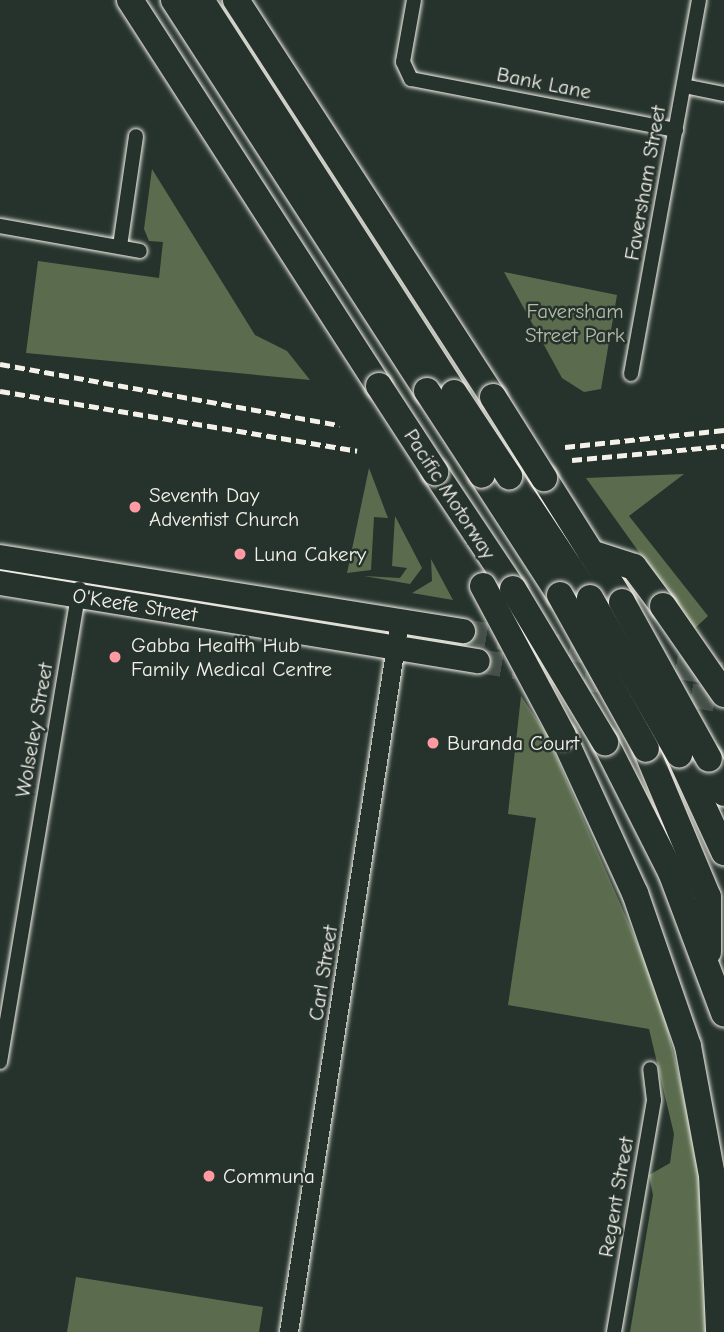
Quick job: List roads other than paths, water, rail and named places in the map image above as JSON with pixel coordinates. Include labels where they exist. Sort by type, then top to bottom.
[{"type":"highway","name":"Pacific Motorway","points":[[130,0],[513,589],[605,743],[671,872],[724,1013]]},
{"type":"highway","points":[[174,0],[560,595],[646,749],[708,897],[708,968]]},
{"type":"highway","points":[[201,0],[454,393],[590,598],[679,754],[724,852]]},
{"type":"highway","points":[[236,0],[592,553],[709,758],[724,793]]},
{"type":"highway","points":[[473,530],[483,586],[563,736],[635,893],[688,1046],[712,1175],[719,1332]]},
{"type":"highway","points":[[592,553],[634,567],[724,694]]},
{"type":"highway","name":"O'Keefe Street","points":[[0,557],[463,631]]},
{"type":"highway","name":"O'Keefe Street","points":[[0,583],[478,661]]},
{"type":"street","name":"Bank Lane","points":[[414,0],[405,74],[676,130]]},
{"type":"street","name":"Faversham Street","points":[[631,374],[699,0]]},
{"type":"street","points":[[684,86],[724,94]]},
{"type":"street","points":[[120,246],[136,136]]},
{"type":"street","points":[[0,226],[141,251]]},
{"type":"street","name":"Wolseley Street","points":[[0,1062],[82,571]]},
{"type":"street","name":"Carl Street","points":[[289,1332],[400,621]]},
{"type":"street","name":"Regent Street","points":[[614,1332],[654,1100],[650,1069]]},
{"type":"tunnel","points":[[463,631],[721,674]]},
{"type":"tunnel","points":[[478,661],[724,701]]},
{"type":"railway","points":[[0,364],[340,425]]},
{"type":"railway","points":[[0,391],[357,451]]},
{"type":"railway","points":[[565,447],[724,430]]},
{"type":"railway","points":[[572,460],[724,446]]},
{"type":"place","name":"Seventh Day Adventist Church","points":[[135,507]]},
{"type":"place","name":"Luna Cakery","points":[[240,554]]},
{"type":"place","name":"Gabba Health Hub Family Medical Centre","points":[[115,657]]},
{"type":"place","name":"Buranda Court","points":[[433,743]]},
{"type":"place","name":"Communa","points":[[209,1176]]},
{"type":"park label","name":"Faversham Street Park","points":[[575,323]]}]
